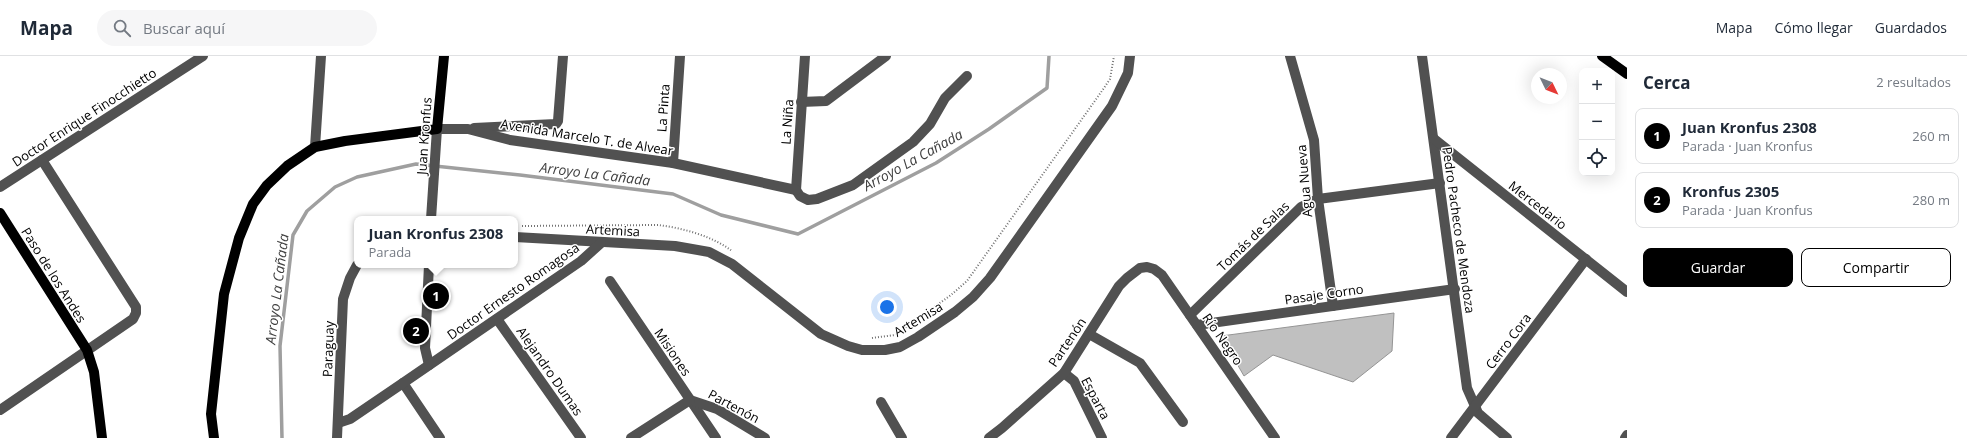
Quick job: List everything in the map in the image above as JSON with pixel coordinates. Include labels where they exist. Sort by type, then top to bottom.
[{"type":"main road","name":"Juan Kronfus","points":[[437,129],[444,56]]},
{"type":"main road","points":[[1602,56],[1626,74]]},
{"type":"main road","name":"Avenida Marcelo T. de Alvear","points":[[214,438],[211,414],[224,294],[230,267],[246,219],[253,204],[267,185],[287,166],[315,147],[345,140],[437,129]]},
{"type":"main road","name":"Paso de los Andes","points":[[0,214],[87,350],[94,372],[102,438]]},
{"type":"street","name":"Doctor Enrique Finocchietto","points":[[0,187],[203,56]]},
{"type":"street","points":[[315,147],[321,56]]},
{"type":"street","points":[[468,129],[556,124],[558,121],[563,56]]},
{"type":"street","name":"La Pinta","points":[[672,163],[680,56]]},
{"type":"street","name":"La Niña","points":[[796,190],[805,56]]},
{"type":"street","points":[[801,102],[826,101],[886,56]]},
{"type":"street","name":"Artemisa","points":[[518,237],[675,246],[708,252],[732,264],[810,327],[826,337],[862,350],[885,350],[900,347],[918,337],[955,312],[973,297],[990,278],[1112,106],[1128,73],[1130,56]]},
{"type":"street","name":"Agua Nueva","points":[[1290,56],[1314,140],[1318,199],[1333,306]]},
{"type":"street","name":"Pedro Pacheco de Mendoza","points":[[1422,56],[1455,289],[1467,388],[1474,407]]},
{"type":"street","name":"Avenida Marcelo T. de Alvear","points":[[437,129],[468,129],[510,140],[672,163],[796,190],[800,196],[808,200],[817,199],[853,185],[913,142],[930,124],[945,98],[967,76]]},
{"type":"street","name":"Juan Kronfus","points":[[431,216],[437,129]]},
{"type":"street","name":"Mercedario","points":[[1434,139],[1627,292]]},
{"type":"street","points":[[0,410],[133,319],[136,313],[136,307],[42,160]]},
{"type":"street","name":"Tomás de Salas","points":[[1190,315],[1301,207],[1318,199],[1440,182]]},
{"type":"street","name":"Doctor Ernesto Romagosa","points":[[338,423],[350,418],[497,319],[581,261],[601,243]]},
{"type":"street","name":"Cerro Cora","points":[[1451,438],[1586,259]]},
{"type":"street","name":"Río Negro","points":[[1140,268],[1147,267],[1162,274],[1275,438]]},
{"type":"street","name":"Paraguay","points":[[337,438],[343,299],[350,278],[355,268]]},
{"type":"street","points":[[429,268],[425,348],[429,365]]},
{"type":"street","name":"Partenón","points":[[989,438],[1064,373],[1119,286],[1140,268]]},
{"type":"street","name":"Misiones","points":[[610,281],[716,438]]},
{"type":"street","name":"Pasaje Corno","points":[[1197,325],[1455,289]]},
{"type":"street","name":"Alejandro Dumas","points":[[497,319],[581,438]]},
{"type":"street","points":[[1089,334],[1143,366],[1183,422]]},
{"type":"street","name":"Esparta","points":[[1064,373],[1074,381],[1102,438]]},
{"type":"street","points":[[403,383],[440,438]]},
{"type":"street","points":[[631,438],[690,400]]},
{"type":"street","name":"Partenón","points":[[690,400],[717,409],[765,438]]},
{"type":"street","points":[[881,402],[902,438]]},
{"type":"street","points":[[1474,407],[1484,419],[1507,438]]},
{"type":"path","points":[[871,338],[895,335],[951,295],[967,280],[1110,79],[1114,56]]},
{"type":"path","points":[[518,226],[658,225],[673,227],[717,241],[737,255]]},
{"type":"building","points":[[1394,313],[1392,351],[1353,382],[1273,355],[1244,376],[1221,336]]},
{"type":"waterway","name":"Arroyo La Cañada","points":[[282,438],[280,346],[293,235],[307,211],[335,187],[357,177],[416,164],[673,194],[721,215],[798,234],[936,163],[989,129],[1047,88],[1049,56]]},
{"type":"place","name":"Juan Kronfus 2308","points":[[436,296]]},
{"type":"place","name":"Kronfus 2305","points":[[416,331]]}]
